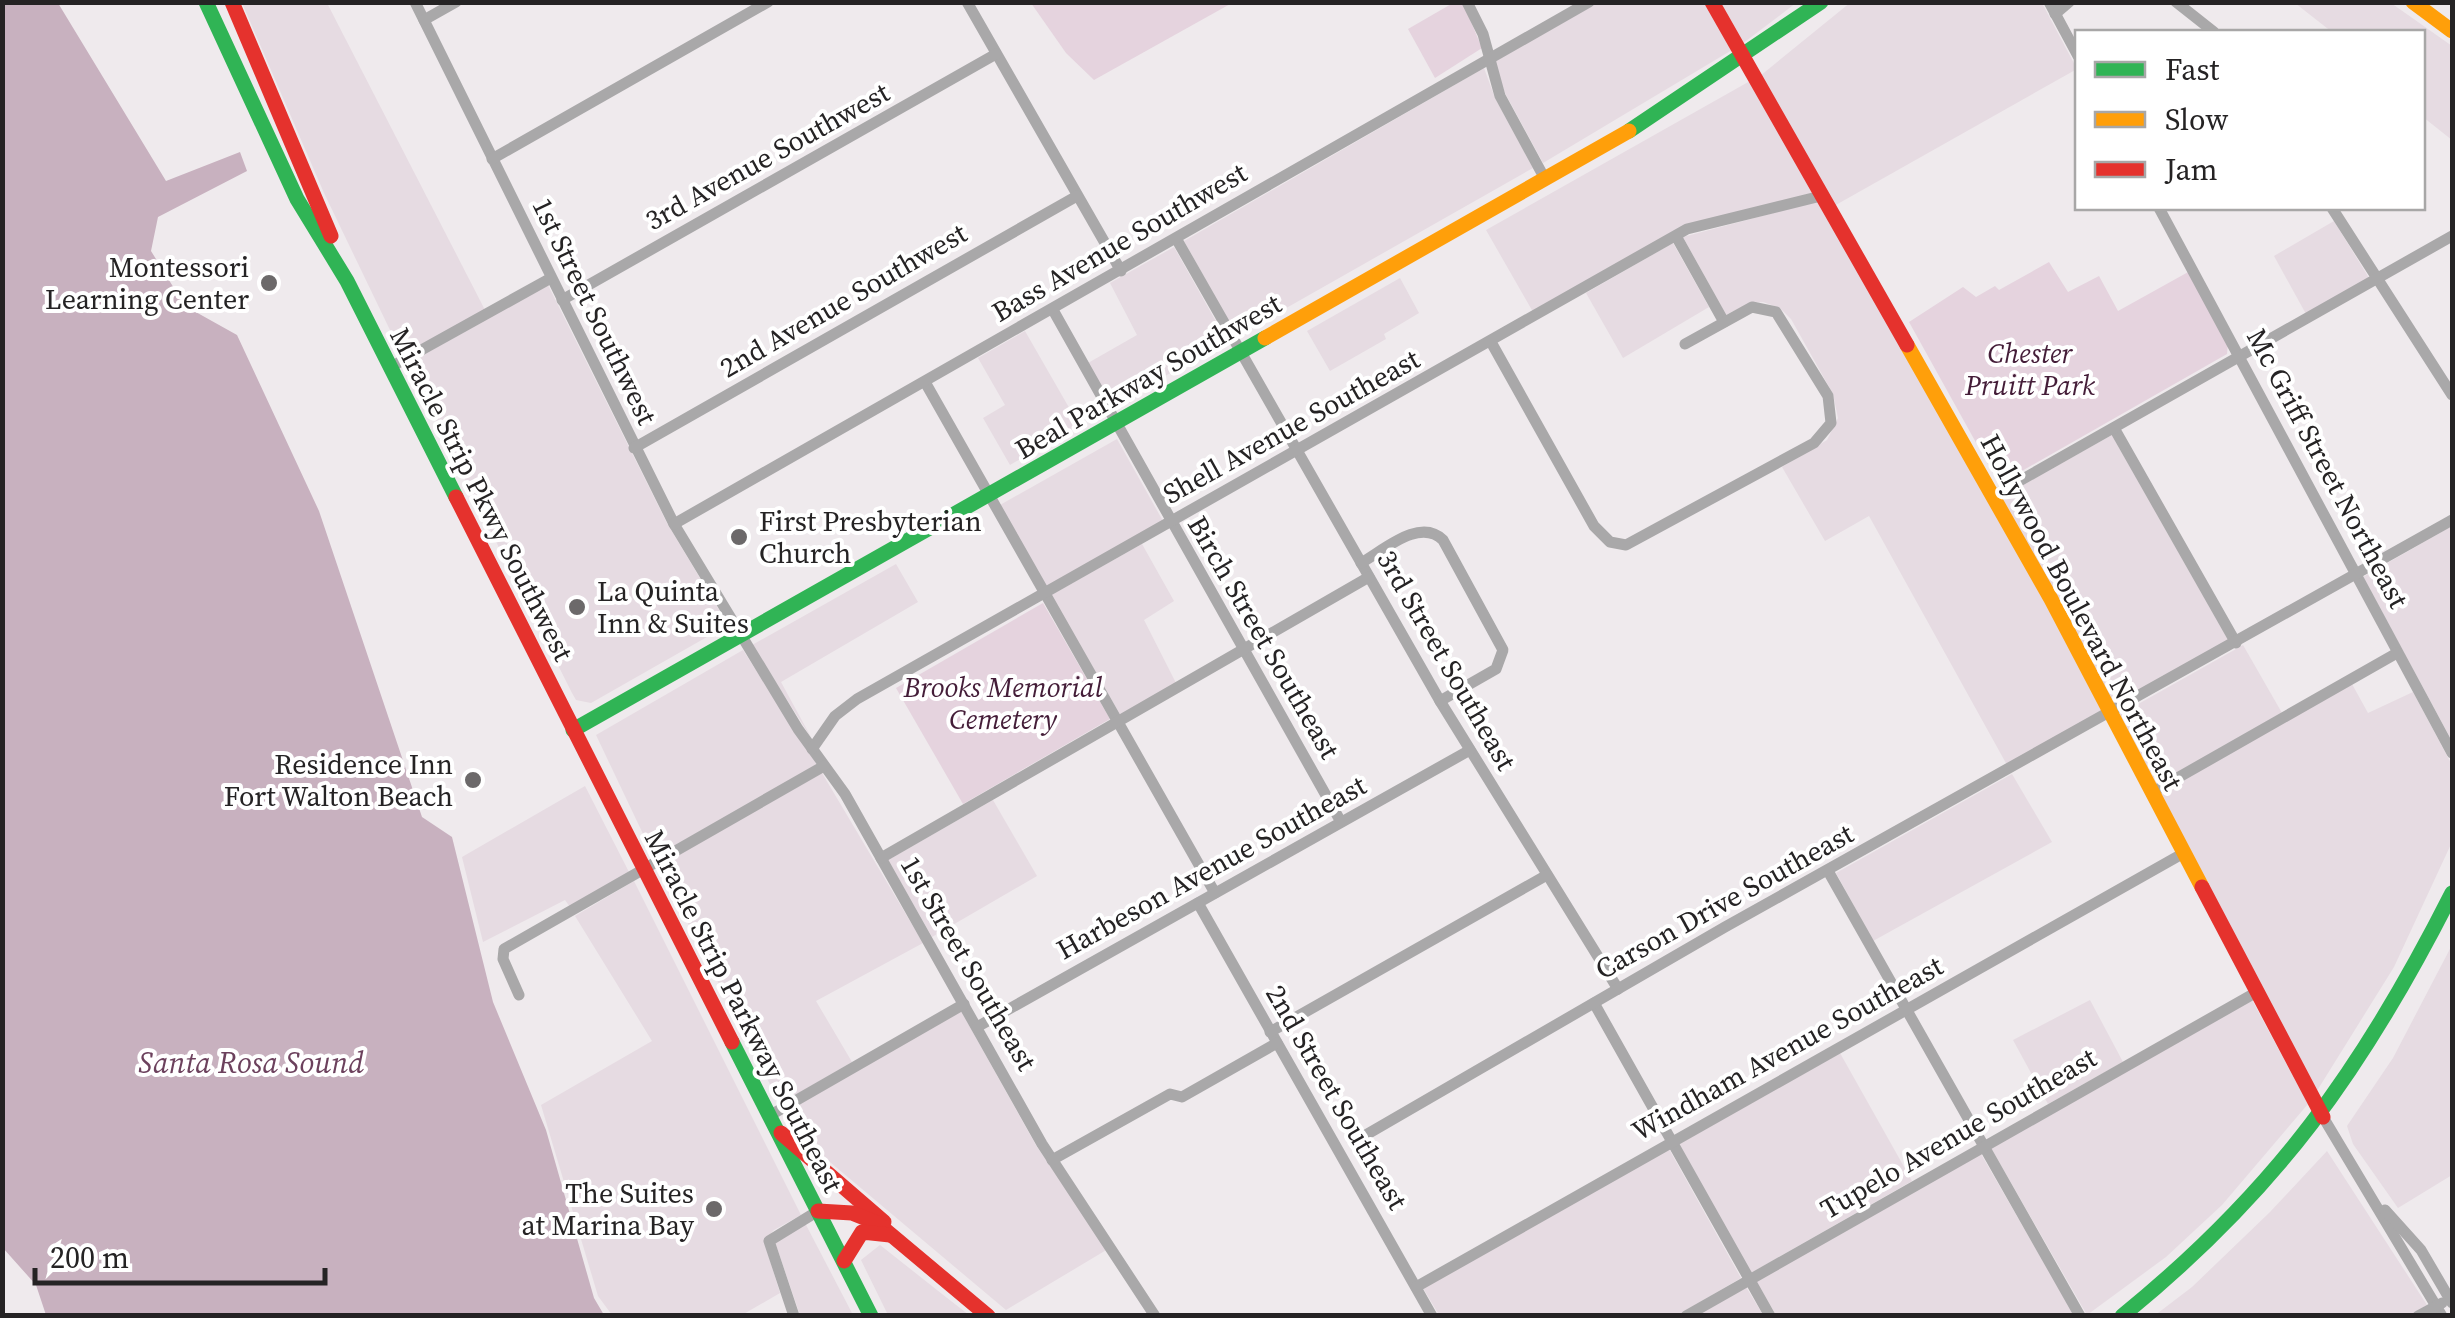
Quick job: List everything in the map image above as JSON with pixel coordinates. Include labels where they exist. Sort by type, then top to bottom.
[{"type":"main road","name":"Miracle Strip Pkwy Southwest","points":[[206,2],[297,199],[347,280]]},
{"type":"main road","name":"Miracle Strip Pkwy Southwest","points":[[232,2],[307,174],[347,280],[573,730]]},
{"type":"main road","name":"Hollywood Boulevard Northeast","points":[[1712,2],[1993,496],[2254,993],[2323,1116]]},
{"type":"main road","name":"Beal Parkway Southwest","points":[[573,730],[1545,179],[1744,60],[1821,2]]},
{"type":"main road","points":[[2414,2],[2452,31]]},
{"type":"main road","name":"Miracle Strip Parkway Southeast","points":[[573,730],[871,1316]]},
{"type":"main road","points":[[2122,1316],[2174,1275],[2245,1209],[2302,1147],[2376,1040],[2452,894]]},
{"type":"main road","points":[[772,1122],[878,1213],[893,1236]]},
{"type":"main road","points":[[818,1211],[860,1215],[893,1236],[988,1316]]},
{"type":"main road","points":[[844,1260],[862,1232],[893,1236]]},
{"type":"street","name":"1st Street Southwest","points":[[416,2],[634,448],[740,635]]},
{"type":"street","points":[[424,20],[456,2]]},
{"type":"street","points":[[492,159],[768,2]]},
{"type":"street","points":[[967,2],[1121,271]]},
{"type":"street","points":[[1467,2],[1483,34],[1500,96],[1545,179]]},
{"type":"street","name":"Bass Avenue Southwest","points":[[674,524],[1589,2]]},
{"type":"street","points":[[2069,2],[2052,8],[2075,50]]},
{"type":"street","points":[[2176,2],[2211,30]]},
{"type":"street","name":"3rd Avenue Southwest","points":[[562,300],[996,54]]},
{"type":"street","name":"2nd Avenue Southwest","points":[[634,448],[1077,196]]},
{"type":"street","name":"Shell Avenue Southeast","points":[[812,749],[835,716],[858,699],[1676,236],[1821,196]]},
{"type":"street","name":"Mc Griff Street Northeast","points":[[2160,210],[2452,752]]},
{"type":"street","points":[[2333,210],[2452,395]]},
{"type":"street","points":[[1676,236],[1724,322]]},
{"type":"street","points":[[1993,496],[2452,236]]},
{"type":"street","name":"3rd Street Southeast","points":[[1177,240],[1440,702],[1618,989]]},
{"type":"street","points":[[389,368],[551,278]]},
{"type":"street","points":[[1491,342],[1594,526],[1610,542],[1626,544],[1814,443],[1831,423],[1828,396],[1781,316],[1752,307],[1686,344]]},
{"type":"street","name":"Birch Street Southeast","points":[[1052,310],[1341,822]]},
{"type":"street","points":[[925,382],[1215,893]]},
{"type":"street","points":[[2114,428],[2236,643]]},
{"type":"street","name":"Carson Drive Southeast","points":[[1364,1136],[2452,520]]},
{"type":"street","points":[[1361,563],[1418,531],[1432,532],[1443,540],[1502,650],[1496,670],[1440,702]]},
{"type":"street","points":[[881,858],[1369,577]]},
{"type":"street","name":"1st Street Southeast","points":[[740,635],[881,858],[1052,1160],[1098,1224],[1155,1316]]},
{"type":"street","points":[[2150,793],[2398,653]]},
{"type":"street","name":"Harbeson Avenue Southeast","points":[[977,1027],[1470,750]]},
{"type":"street","points":[[519,995],[503,959],[504,949],[824,766]]},
{"type":"street","name":"Windham Avenue Southeast","points":[[1416,1287],[2182,854]]},
{"type":"street","points":[[1828,871],[2080,1316]]},
{"type":"street","points":[[1052,1160],[1170,1094],[1182,1097],[1274,1037],[1547,875]]},
{"type":"street","name":"2nd Street Southeast","points":[[1198,903],[1432,1316]]},
{"type":"street","name":"Tupelo Avenue Southeast","points":[[1686,1316],[2254,993]]},
{"type":"street","points":[[772,1122],[964,1004]]},
{"type":"street","points":[[1594,1004],[1770,1316]]},
{"type":"street","name":"Hollywood Boulevard Northeast","points":[[2323,1116],[2439,1311]]},
{"type":"street","name":"Hollywood Boulevard Northeast","points":[[2368,1193],[2421,1250],[2451,1301]]},
{"type":"street","points":[[794,1316],[769,1241],[818,1211]]},
{"type":"street","points":[[1142,1299],[1147,1316]]},
{"type":"street","points":[[2418,1316],[2439,1311],[2451,1301]]},
{"type":"shaded area","points":[[1599,2],[1705,3],[1732,50],[1543,163],[1505,93],[1494,62]]},
{"type":"shaded area","points":[[1851,2],[2042,3],[2075,65],[2075,70],[1834,206],[1760,76]]},
{"type":"shaded area","points":[[242,3],[327,3],[485,310],[402,355],[324,193]]},
{"type":"shaded area","points":[[1718,3],[1796,3],[1742,44]]},
{"type":"shaded area","points":[[2295,3],[2391,3],[2452,46],[2452,140],[2425,119],[2425,30],[2329,30]]},
{"type":"shaded area","points":[[1484,68],[1495,98],[1533,168],[1237,336],[1184,241]]},
{"type":"shaded area","points":[[1750,81],[1813,193],[1685,225],[1533,312],[1486,230]]},
{"type":"shaded area","points":[[1818,201],[2046,602],[2102,711],[2007,765],[1869,516],[1825,541],[1782,467],[1827,440],[1838,418],[1833,394],[1791,319],[1780,308],[1763,302],[1750,303],[1726,315],[1683,237]]},
{"type":"shaded area","points":[[2334,221],[2369,278],[2306,314],[2274,256]]},
{"type":"shaded area","points":[[1673,243],[1709,307],[1623,358],[1586,293]]},
{"type":"shaded area","points":[[1174,247],[1227,341],[1112,406],[1088,363],[1137,335],[1110,283]]},
{"type":"shaded area","points":[[1400,278],[1419,313],[1384,334],[1386,339],[1330,371],[1307,331]]},
{"type":"shaded area","points":[[548,285],[667,523],[728,625],[591,703],[576,700],[572,693],[407,364]]},
{"type":"shaded area","points":[[1025,331],[1079,425],[1010,465],[983,418],[1005,405],[978,358]]},
{"type":"shaded area","points":[[2112,435],[2229,641],[2113,707],[2000,498]]},
{"type":"shaded area","points":[[1117,439],[1163,521],[1047,587],[1000,505]]},
{"type":"shaded area","points":[[2452,526],[2452,741],[2363,577]]},
{"type":"shaded area","points":[[1142,544],[1174,601],[1144,620],[1176,683],[1121,716],[1051,595]]},
{"type":"shaded area","points":[[896,564],[918,602],[781,682],[812,739],[752,645]]},
{"type":"shaded area","points":[[2243,645],[2282,713],[2153,786],[2117,716]]},
{"type":"shaded area","points":[[743,650],[817,765],[654,857],[596,735]]},
{"type":"shaded area","points":[[2352,684],[2368,713],[2413,692],[2452,765],[2452,842],[2394,967],[2315,1094],[2158,794]]},
{"type":"shaded area","points":[[822,773],[923,943],[816,1001],[852,1062],[780,1104],[659,866]]},
{"type":"shaded area","points":[[2012,774],[2052,842],[1873,941],[1836,873]]},
{"type":"shaded area","points":[[585,786],[629,872],[570,907],[565,900],[483,942],[462,857]]},
{"type":"shaded area","points":[[993,800],[1037,876],[932,937],[888,860]]},
{"type":"shaded area","points":[[634,881],[801,1215],[774,1230],[764,1241],[780,1293],[742,1315],[612,1315],[598,1296],[541,1105],[652,1041],[575,916]]},
{"type":"shaded area","points":[[2452,945],[2452,1175],[2398,1208],[2353,1144],[2347,1126],[2393,1058]]},
{"type":"shaded area","points":[[2090,1000],[2123,1062],[2048,1104],[2013,1040]]},
{"type":"shaded area","points":[[2252,1000],[2308,1104],[2222,1205],[2166,1257],[2087,1315],[1991,1148]]},
{"type":"shaded area","points":[[961,1011],[1037,1147],[1108,1249],[1006,1310],[793,1131],[784,1113]]},
{"type":"shaded area","points":[[1840,1053],[1912,1181],[1751,1273],[1679,1144]]},
{"type":"shaded area","points":[[1669,1149],[1741,1278],[1676,1316],[1439,1315],[1423,1288]]},
{"type":"shaded area","points":[[2327,1151],[2427,1305],[2408,1316],[2154,1316],[2192,1287]]},
{"type":"shaded area","points":[[1981,1154],[2074,1315],[1776,1315],[1756,1281]]},
{"type":"shaded area","points":[[805,1223],[853,1315],[800,1315],[775,1242]]},
{"type":"shaded area","points":[[880,1245],[969,1315],[888,1315],[861,1260]]},
{"type":"shaded area","points":[[1746,1287],[1763,1315],[1696,1316]]},
{"type":"green space","points":[[1031,3],[1232,3],[1094,80],[1066,53]]},
{"type":"green space","points":[[1453,3],[1463,3],[1482,48],[1435,78],[1408,29]]},
{"type":"green space","name":"Chester Pruitt Park","points":[[2049,262],[2068,292],[2099,276],[2118,311],[2190,271],[2228,343],[2227,354],[1999,484],[1909,322],[1963,287],[1976,297],[1995,286],[1999,290]]},
{"type":"green space","name":"Brooks Memorial Cemetery","points":[[1043,603],[1110,719],[963,804],[896,688]]},
{"type":"water","name":"Santa Rosa Sound","points":[[2,3],[58,3],[166,181],[240,152],[247,171],[158,217],[151,251],[185,306],[237,335],[319,511],[422,817],[452,837],[493,1002],[546,1130],[594,1298],[604,1315],[46,1315],[36,1285],[3,1248]]},
{"type":"traffic: fast","points":[[206,2],[297,199],[347,281],[456,497]]},
{"type":"traffic: fast","points":[[1629,131],[1821,2]]},
{"type":"traffic: fast","points":[[573,730],[1265,338]]},
{"type":"traffic: fast","points":[[2122,1316],[2226,1222],[2311,1124],[2385,1016],[2452,893]]},
{"type":"traffic: fast","points":[[732,1042],[871,1316]]},
{"type":"traffic: slow","points":[[2413,2],[2452,31]]},
{"type":"traffic: slow","points":[[1265,338],[1629,131]]},
{"type":"traffic: slow","points":[[1907,345],[2051,599],[2202,887]]},
{"type":"traffic: jam","points":[[232,2],[331,236]]},
{"type":"traffic: jam","points":[[1712,2],[1907,345]]},
{"type":"traffic: jam","points":[[456,497],[732,1042]]},
{"type":"traffic: jam","points":[[2202,887],[2323,1117]]},
{"type":"traffic: jam","points":[[781,1133],[884,1222]]},
{"type":"traffic: jam","points":[[818,1211],[852,1213],[877,1223],[988,1316]]},
{"type":"traffic: jam","points":[[844,1261],[862,1232],[890,1235]]},
{"type":"place","name":"Montessori Learning Center","points":[[269,283]]},
{"type":"place","name":"First Presbyterian Church","points":[[739,537]]},
{"type":"place","name":"La Quinta Inn & Suites","points":[[577,607]]},
{"type":"place","name":"Residence Inn Fort Walton Beach","points":[[473,780]]},
{"type":"place","name":"The Suites at Marina Bay","points":[[714,1209]]}]
